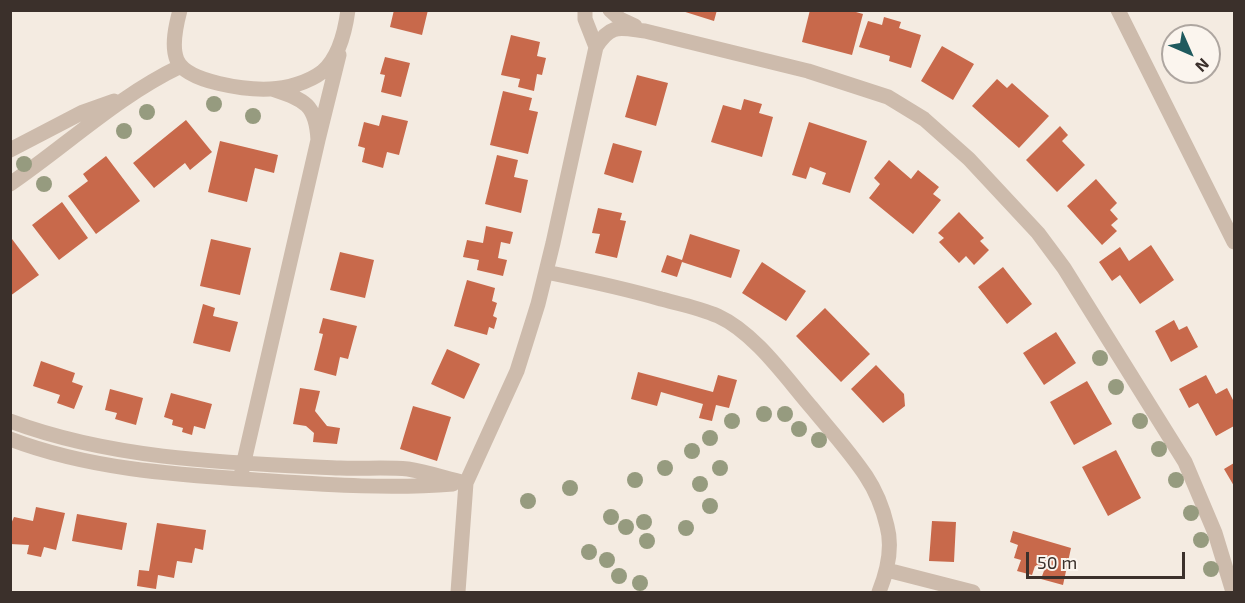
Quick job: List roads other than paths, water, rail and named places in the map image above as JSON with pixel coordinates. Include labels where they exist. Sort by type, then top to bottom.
[{"type":"street","points":[[180,10],[175,49],[181,66],[189,73],[207,80],[272,90],[293,96],[305,103],[312,111],[317,122],[318,140]]},
{"type":"street","points":[[241,479],[243,462],[318,140],[344,37],[348,10]]},
{"type":"street","points":[[585,10],[585,19],[596,46]]},
{"type":"street","points":[[610,10],[620,19],[645,31]]},
{"type":"street","points":[[1118,10],[1234,242]]},
{"type":"street","points":[[458,592],[466,483],[517,371],[546,272],[596,46],[612,28],[645,31],[808,71],[888,97],[924,118],[969,159],[1038,232],[1064,268],[1185,462],[1215,533],[1233,592]]},
{"type":"street","points":[[272,90],[309,80],[322,72],[333,59],[344,37]]},
{"type":"street","points":[[10,184],[128,96],[156,78],[181,66]]},
{"type":"street","points":[[10,150],[83,112],[128,96]]},
{"type":"street","points":[[546,272],[609,285],[689,306],[719,316],[741,331],[779,370],[867,477],[878,498],[888,527],[890,548],[887,570],[879,592]]},
{"type":"street","points":[[10,420],[92,445],[171,456],[340,468],[409,470],[466,483]]},
{"type":"street","points":[[10,439],[87,462],[126,469],[339,485],[421,487],[466,483]]},
{"type":"street","points":[[887,570],[973,592]]}]
